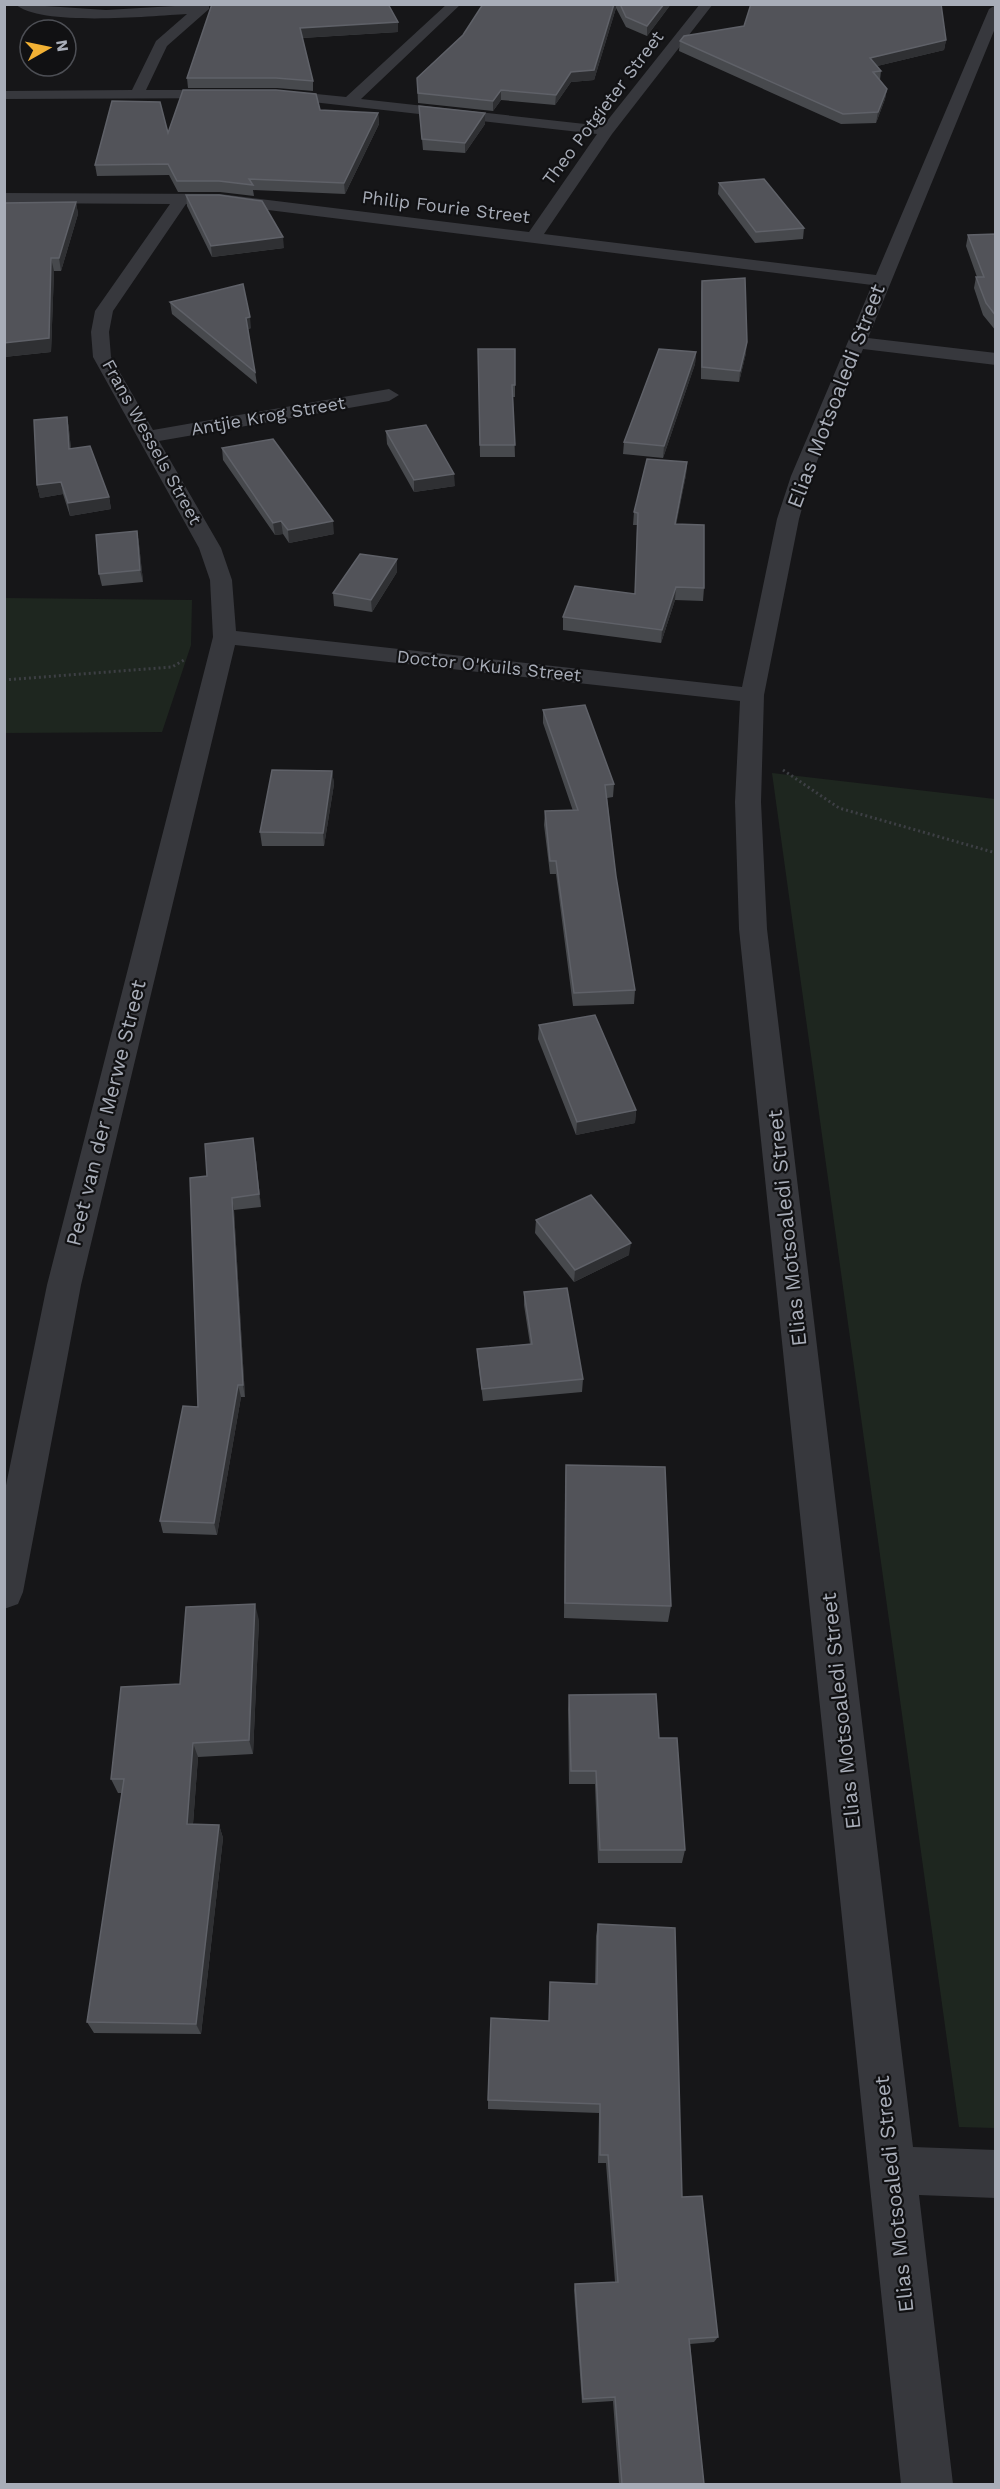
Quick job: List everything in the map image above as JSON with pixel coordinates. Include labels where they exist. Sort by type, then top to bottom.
[{"type":"street","points":[[21,4],[33,10],[62,12],[202,7]]},
{"type":"street","points":[[351,101],[455,4]]},
{"type":"street","name":"Theo Potgieter Street","points":[[532,238],[607,130],[707,4]]},
{"type":"street","points":[[137,94],[161,44],[202,7]]},
{"type":"street","name":"Elias Motsoaledi Street","points":[[927,2484],[753,929],[748,802],[752,695],[801,476],[855,342],[987,53],[996,9]]},
{"type":"street","points":[[4,95],[249,93],[351,101],[607,130]]},
{"type":"street","name":"Philip Fourie Street","points":[[4,198],[183,196],[232,200],[882,281]]},
{"type":"street","name":"Frans Wessels Street","points":[[183,196],[104,311],[101,322],[102,357],[210,548],[221,580],[225,637]]},
{"type":"street","points":[[855,342],[996,359]]},
{"type":"street","name":"Antjie Krog Street","points":[[146,437],[389,395]]},
{"type":"street","name":"Doctor O'Kuils Street","points":[[225,637],[752,695]]},
{"type":"street","name":"Peet van der Merwe Street","points":[[4,1592],[64,1284],[225,637]]},
{"type":"street","points":[[892,2170],[996,2174]]},
{"type":"path","points":[[4,680],[172,667],[225,637]]},
{"type":"path","points":[[750,748],[839,808],[996,852]]},
{"type":"shaded area","points":[[5,598],[192,600],[191,645],[162,732],[5,733]]},
{"type":"shaded area","points":[[772,773],[995,799],[995,2128],[959,2127]]},
{"type":"building","points":[[212,4],[388,4],[398,22],[300,28],[313,81],[276,78],[187,78]]},
{"type":"building","points":[[483,4],[614,4],[594,70],[571,72],[556,95],[501,90],[493,101],[418,93],[417,78],[463,35]]},
{"type":"building","points":[[620,4],[664,4],[647,26],[626,17]]},
{"type":"building","points":[[751,4],[941,4],[946,40],[870,58],[881,71],[873,72],[887,89],[878,112],[843,114],[680,41],[684,36],[744,26]]},
{"type":"building","points":[[183,90],[276,90],[316,94],[320,110],[378,113],[344,183],[249,179],[253,185],[219,181],[177,181],[168,164],[95,165],[112,101],[160,102],[168,133]]},
{"type":"building","points":[[419,106],[485,113],[465,143],[422,139]]},
{"type":"building","points":[[764,179],[804,228],[756,232],[719,183]]},
{"type":"building","points":[[186,195],[219,195],[262,201],[283,237],[211,246]]},
{"type":"building","points":[[76,202],[59,258],[51,258],[49,338],[4,343],[4,203]]},
{"type":"building","points":[[996,234],[996,316],[986,303],[976,277],[984,277],[968,235]]},
{"type":"building","points":[[745,278],[747,342],[740,371],[702,367],[702,281]]},
{"type":"building","points":[[243,284],[250,317],[246,318],[255,372],[170,302]]},
{"type":"building","points":[[478,349],[515,349],[515,385],[512,385],[515,445],[480,445]]},
{"type":"building","points":[[659,349],[696,352],[664,446],[624,442]]},
{"type":"building","points":[[67,417],[69,449],[90,446],[109,497],[68,503],[61,482],[37,485],[34,420]]},
{"type":"building","points":[[426,425],[454,474],[414,480],[386,431]]},
{"type":"building","points":[[273,439],[333,521],[288,530],[281,521],[273,523],[222,448]]},
{"type":"building","points":[[647,459],[687,462],[675,524],[704,525],[704,588],[676,587],[662,630],[563,617],[575,586],[635,594],[638,513],[634,512]]},
{"type":"building","points":[[137,531],[140,570],[99,574],[96,535]]},
{"type":"building","points":[[360,554],[397,559],[371,600],[333,593]]},
{"type":"building","points":[[585,705],[614,784],[605,785],[616,876],[635,990],[574,993],[556,861],[550,861],[545,811],[578,810],[543,710]]},
{"type":"building","points":[[272,770],[332,771],[323,833],[260,832]]},
{"type":"building","points":[[595,1015],[636,1110],[577,1122],[539,1025]]},
{"type":"building","points":[[253,1138],[259,1194],[232,1198],[243,1385],[238,1385],[214,1523],[160,1521],[183,1406],[198,1407],[190,1178],[207,1176],[205,1144]]},
{"type":"building","points":[[591,1195],[631,1243],[575,1270],[536,1220]]},
{"type":"building","points":[[567,1288],[583,1379],[482,1389],[477,1349],[532,1344],[524,1292]]},
{"type":"building","points":[[566,1465],[665,1467],[671,1606],[565,1603]]},
{"type":"building","points":[[255,1604],[249,1740],[193,1743],[187,1824],[219,1825],[196,2024],[87,2022],[124,1779],[111,1779],[121,1687],[180,1684],[186,1607]]},
{"type":"building","points":[[656,1694],[659,1738],[677,1738],[685,1850],[600,1850],[596,1771],[571,1771],[569,1695]]},
{"type":"building","points":[[598,1924],[675,1928],[682,2197],[702,2196],[718,2337],[689,2339],[704,2484],[622,2484],[615,2397],[583,2399],[575,2284],[618,2282],[608,2155],[600,2155],[600,2104],[488,2100],[491,2018],[549,2021],[550,1982],[597,1984]]}]
